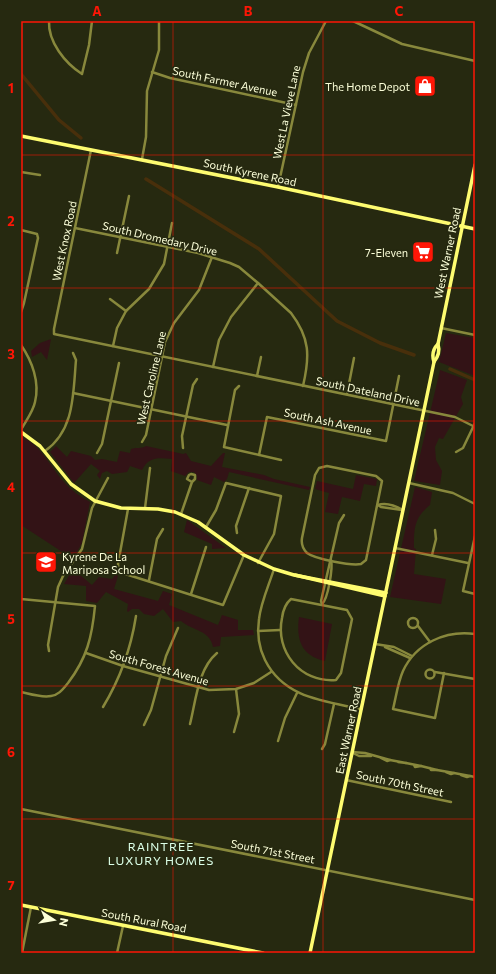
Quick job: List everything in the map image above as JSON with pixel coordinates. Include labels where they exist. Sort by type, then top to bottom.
[{"type":"main road","name":"South Kyrene Road","points":[[21,136],[142,159],[475,229]]},
{"type":"main road","name":"West Warner Road","points":[[403,510],[434,362],[437,358],[441,328],[475,165]]},
{"type":"main road","points":[[21,431],[34,440],[45,451],[71,484],[95,501],[128,509],[162,509],[181,514],[206,527],[244,555],[274,569],[294,575],[385,594]]},
{"type":"main road","name":"East Warner Road","points":[[310,953],[403,510]]},
{"type":"main road","name":"South Rural Road","points":[[21,905],[263,953]]},
{"type":"street","points":[[49,21],[53,43],[74,69],[82,74],[89,45],[92,21]]},
{"type":"street","points":[[142,159],[146,137],[147,91],[159,50],[159,21]]},
{"type":"street","name":"West La Vieve Lane","points":[[278,187],[307,59],[326,21]]},
{"type":"street","points":[[353,21],[402,44],[475,60]]},
{"type":"street","name":"South Farmer Avenue","points":[[152,72],[174,79],[296,105]]},
{"type":"street","name":"West Knox Road","points":[[54,334],[91,150]]},
{"type":"street","points":[[21,172],[40,175]]},
{"type":"street","points":[[117,253],[129,196]]},
{"type":"street","points":[[113,346],[117,328],[126,312],[158,277],[164,264],[172,223]]},
{"type":"street","name":"South Dromedary Drive","points":[[75,228],[212,257],[239,267],[291,313],[304,335],[308,364],[303,386]]},
{"type":"street","points":[[21,230],[37,234],[21,312]]},
{"type":"street","name":"West Caroline Lane","points":[[142,442],[146,435],[162,356],[169,332],[199,290],[212,257]]},
{"type":"street","points":[[213,367],[219,340],[231,317],[258,283]]},
{"type":"street","points":[[110,299],[126,312]]},
{"type":"street","points":[[441,328],[475,335]]},
{"type":"street","name":"South Dateland Drive","points":[[54,334],[424,410],[455,417],[475,425]]},
{"type":"street","points":[[21,431],[35,403],[36,388],[32,363],[22,347]]},
{"type":"street","points":[[45,451],[58,439],[67,424],[70,414],[76,360],[73,353]]},
{"type":"street","points":[[257,376],[261,357]]},
{"type":"street","points":[[347,394],[354,358]]},
{"type":"street","points":[[97,452],[102,444],[119,363]]},
{"type":"street","points":[[394,404],[399,376]]},
{"type":"street","points":[[182,448],[182,436],[186,416],[193,385],[197,379]]},
{"type":"street","points":[[239,386],[235,390],[227,425],[224,447],[281,460]]},
{"type":"street","points":[[73,394],[227,425]]},
{"type":"street","name":"South Ash Avenue","points":[[259,455],[267,417],[386,441],[394,404]]},
{"type":"street","points":[[456,452],[463,448],[475,425]]},
{"type":"street","points":[[327,466],[379,477],[382,483],[378,505],[366,560],[364,563],[357,565],[331,560],[310,554],[304,549],[302,538],[315,475],[319,468],[327,466]]},
{"type":"street","points":[[145,508],[150,468]]},
{"type":"street","points":[[49,651],[48,645],[60,582],[84,545],[90,514],[95,501],[108,478]]},
{"type":"street","points":[[181,514],[192,482]]},
{"type":"street","points":[[206,527],[216,510],[226,483],[281,496],[274,534],[258,562]]},
{"type":"street","points":[[409,483],[453,493],[475,504]]},
{"type":"street","points":[[237,533],[236,526],[249,488]]},
{"type":"street","points":[[378,505],[382,503],[403,510]]},
{"type":"street","points":[[128,509],[118,564],[118,572],[149,580],[223,605],[244,555]]},
{"type":"street","points":[[322,604],[321,601],[332,565],[331,560],[339,524],[344,515]]},
{"type":"street","points":[[149,580],[157,539],[163,529]]},
{"type":"street","points":[[432,556],[436,539],[435,530]]},
{"type":"street","points":[[475,536],[463,591],[475,594]]},
{"type":"street","points":[[191,594],[206,547]]},
{"type":"street","points":[[395,548],[468,564]]},
{"type":"street","points":[[274,569],[260,610],[258,631],[261,653],[272,672],[277,680],[297,694],[334,704],[361,709]]},
{"type":"street","points":[[21,599],[94,606],[92,629],[86,653],[75,674],[58,694],[46,697],[21,692]]},
{"type":"street","points":[[296,599],[322,604],[347,610],[352,619],[341,673],[336,680],[309,674],[293,664],[284,652],[280,630],[283,612],[288,602],[296,599]]},
{"type":"street","points":[[104,707],[116,686],[134,631],[136,616]]},
{"type":"street","points":[[418,626],[414,628],[410,627],[408,624],[412,618],[417,619],[418,626],[430,642]]},
{"type":"street","points":[[144,725],[151,710],[160,677],[178,628]]},
{"type":"street","points":[[258,631],[280,630]]},
{"type":"street","points":[[444,673],[435,718],[393,710],[403,672],[411,657],[430,642],[452,634],[475,634]]},
{"type":"street","points":[[375,644],[411,657]]},
{"type":"street","points":[[385,647],[388,645],[400,649],[411,657]]},
{"type":"street","points":[[398,653],[400,649]]},
{"type":"street","name":"South Forest Avenue","points":[[86,653],[123,666],[198,688],[223,691],[254,683],[272,672]]},
{"type":"street","points":[[190,724],[198,688],[210,659],[217,653]]},
{"type":"street","points":[[435,672],[475,679]]},
{"type":"street","points":[[234,732],[239,714],[236,688]]},
{"type":"street","points":[[278,741],[285,718],[297,694]]},
{"type":"street","points":[[322,749],[325,744],[334,704]]},
{"type":"street","points":[[352,752],[366,753],[387,761],[390,760],[398,762],[400,764],[406,763],[416,767],[421,766],[430,768],[431,770],[451,774],[454,773],[467,777],[475,777]]},
{"type":"street","name":"South 70th Street","points":[[346,780],[451,802]]},
{"type":"street","name":"South 71st Street","points":[[21,809],[475,900]]},
{"type":"street","points":[[22,953],[31,907]]},
{"type":"street","points":[[117,953],[123,926]]},
{"type":"shaded area","points":[[446,333],[475,338],[475,376],[439,362]]},
{"type":"shaded area","points":[[51,339],[47,360],[41,352],[32,357],[31,351],[40,343]]},
{"type":"shaded area","points":[[440,370],[467,380],[461,397],[463,404],[443,439],[439,438],[435,447],[436,460],[442,471],[440,485],[414,481]]},
{"type":"shaded area","points":[[21,436],[35,445],[68,486],[90,502],[82,543],[73,559],[21,525]]},
{"type":"shaded area","points":[[56,446],[67,457],[71,451],[91,456],[95,460],[102,459],[117,462],[120,451],[130,453],[131,449],[146,446],[183,454],[186,453],[191,461],[211,466],[223,453],[225,453],[222,467],[264,475],[274,479],[310,487],[309,490],[229,472],[227,479],[224,482],[214,477],[211,485],[197,480],[197,476],[194,472],[189,472],[185,476],[171,471],[172,459],[163,458],[151,460],[142,470],[130,466],[127,472],[112,474],[107,471],[102,473],[100,479],[97,475],[100,471],[91,464],[74,483],[50,452]]},
{"type":"shaded area","points":[[356,475],[377,479],[376,486],[364,484],[360,501],[342,497],[338,514],[325,512],[329,493],[315,489],[317,481],[353,489]]},
{"type":"shaded area","points":[[415,487],[432,492],[430,505],[421,514],[416,524],[414,535],[414,548],[416,549],[414,574],[446,579],[441,604],[390,597]]},
{"type":"shaded area","points":[[187,520],[226,548],[212,549],[212,544],[184,532]]},
{"type":"shaded area","points":[[73,569],[92,585],[99,577],[112,579],[116,574],[118,576],[114,589],[158,601],[163,591],[172,594],[169,605],[218,625],[222,615],[238,620],[238,630],[253,630],[254,635],[221,637],[220,646],[213,647],[211,641],[205,634],[181,621],[173,622],[163,609],[154,616],[144,614],[139,609],[132,609],[128,612],[128,604],[106,592],[97,603],[86,601],[86,586],[64,584]]},
{"type":"shaded area","points":[[299,617],[332,624],[325,661],[317,659],[305,651],[298,632]]},
{"type":"waterway","points":[[21,74],[59,120],[81,138]]},
{"type":"waterway","points":[[146,179],[259,249],[337,321],[380,343],[414,355]]},
{"type":"waterway","points":[[450,369],[475,380]]},
{"type":"place","name":"The Home Depot","points":[[425,86]]},
{"type":"place","name":"7-Eleven","points":[[423,252]]},
{"type":"place","name":"Kyrene De La Mariposa School","points":[[46,562]]},
{"type":"district","name":"RAINTREE LUXURY HOMES","points":[[161,853]]}]
